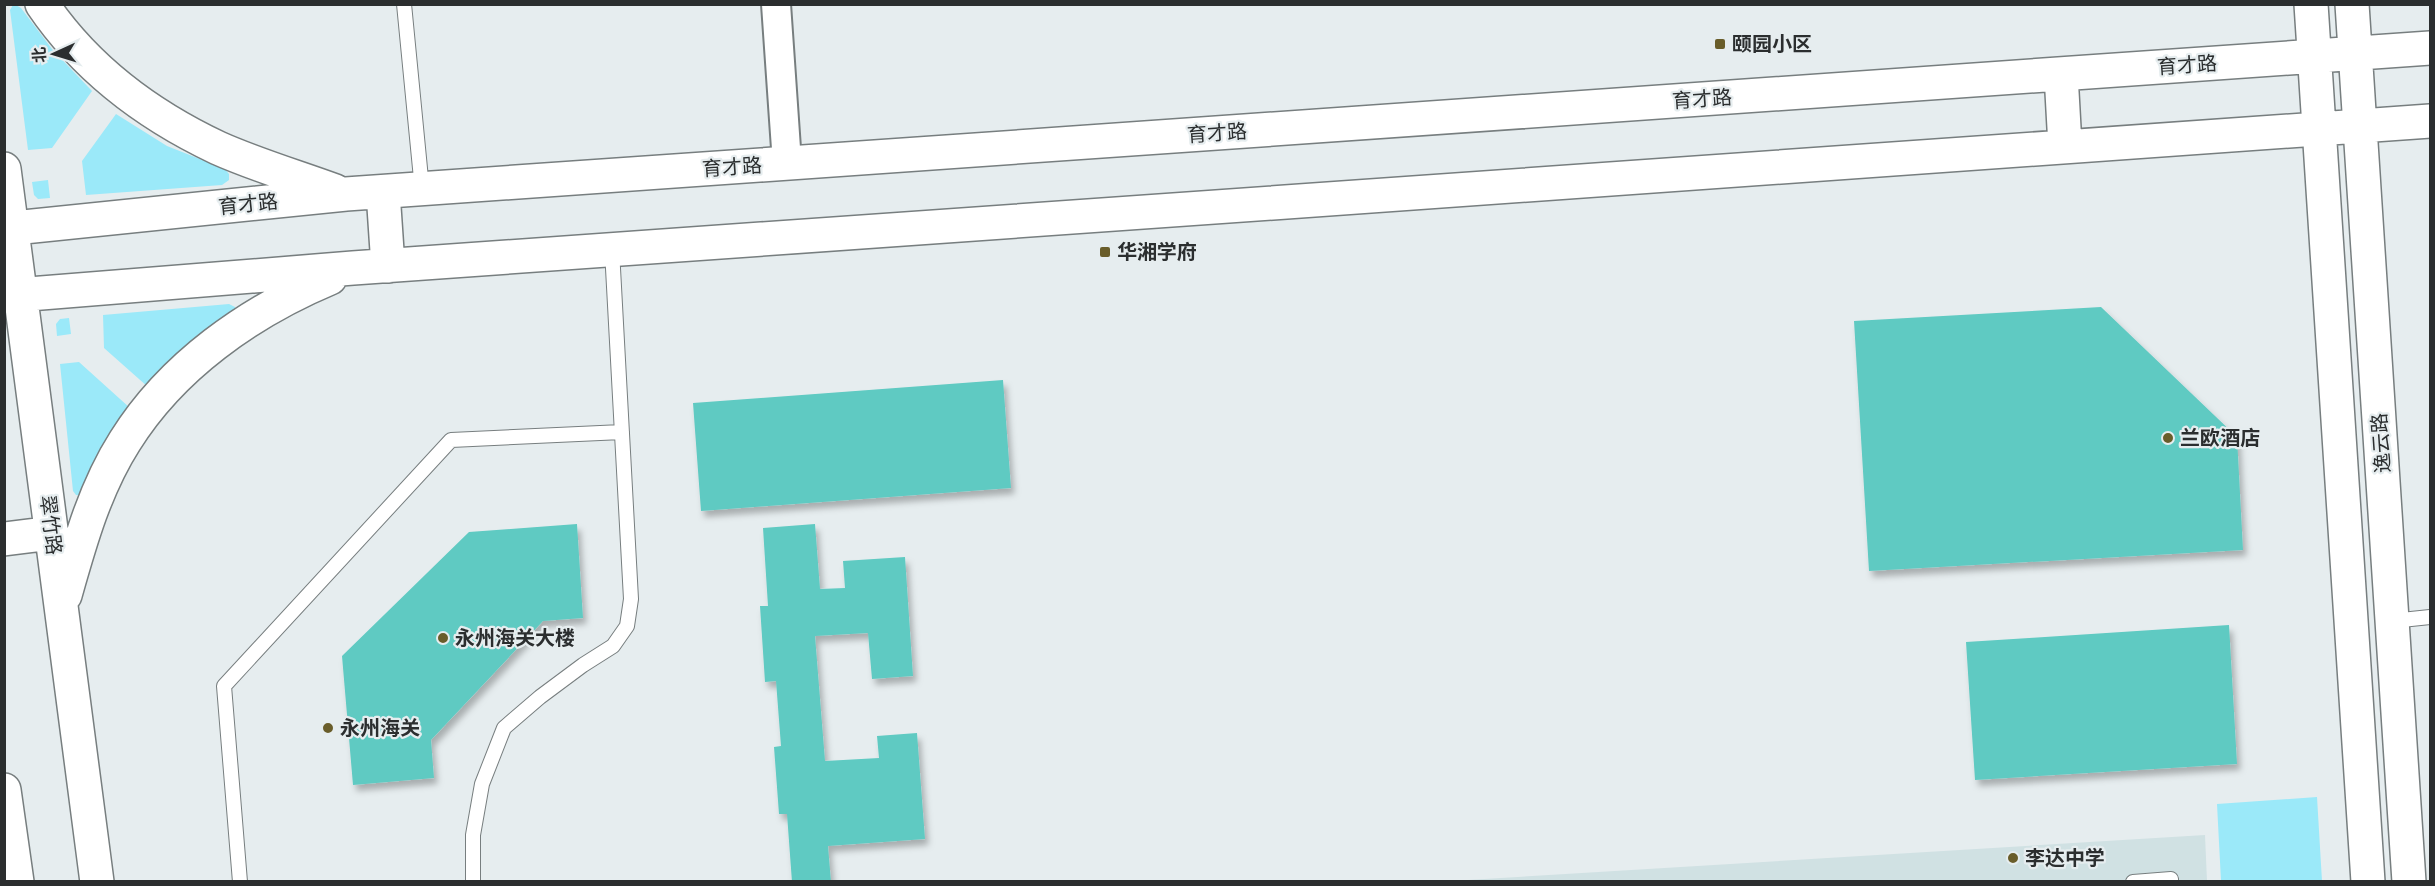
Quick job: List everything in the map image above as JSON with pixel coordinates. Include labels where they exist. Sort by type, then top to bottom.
[{"type":"main road","points":[[42,4],[58,28],[92,66],[134,100],[177,127],[220,149],[346,194]]},
{"type":"main road","name":"逸云路","points":[[2311,4],[2368,882]]},
{"type":"main road","name":"逸云路","points":[[2352,4],[2409,882]]},
{"type":"main road","name":"育才路","points":[[8,229],[346,194],[2430,48]]},
{"type":"main road","points":[[2061,74],[2065,146]]},
{"type":"main road","points":[[12,295],[353,268],[2430,121]]},
{"type":"main road","name":"翠竹路","points":[[4,169],[12,295],[52,533],[97,882]]},
{"type":"main road","points":[[383,192],[388,266]]},
{"type":"main road","points":[[61,611],[80,540],[100,487],[124,441],[151,406],[178,376],[250,318],[298,291],[353,268]]},
{"type":"main road","points":[[4,539],[52,533]]},
{"type":"main road","points":[[4,790],[17,882]]},
{"type":"street","points":[[776,4],[787,163]]},
{"type":"lane","points":[[404,4],[422,189]]},
{"type":"lane","points":[[473,882],[472,835],[482,784],[504,728],[548,690],[613,646],[627,626],[631,599],[612,250]]},
{"type":"lane","points":[[240,882],[224,686],[451,440],[622,432]]},
{"type":"lane","points":[[2392,621],[2430,617]]},
{"type":"lane","points":[[2133,882],[2171,879],[2171,882]]},
{"type":"shaded area","points":[[13,5],[21,8],[52,49],[92,91],[52,148],[28,150],[10,10]]},
{"type":"shaded area","points":[[116,114],[167,146],[225,169],[229,174],[229,180],[222,185],[86,195],[82,161]]},
{"type":"shaded area","points":[[48,180],[50,198],[38,199],[34,195],[32,182]]},
{"type":"shaded area","points":[[229,304],[235,307],[235,312],[148,387],[104,348],[103,315]]},
{"type":"shaded area","points":[[69,318],[71,334],[57,336],[56,324],[60,319]]},
{"type":"shaded area","points":[[79,362],[130,408],[83,496],[76,495],[73,491],[60,364]]},
{"type":"shaded area","points":[[2317,797],[2322,881],[2221,881],[2217,804]]},
{"type":"shaded area","name":"李达中学","points":[[2205,835],[2207,881],[1434,882]]},
{"type":"building","points":[[2101,307],[2237,437],[2243,550],[1869,571],[1854,321]]},
{"type":"building","points":[[1003,380],[1011,488],[701,511],[693,403]]},
{"type":"building","name":"永州海关大楼","points":[[577,524],[583,618],[543,621],[431,740],[434,778],[353,785],[342,656],[469,532]]},
{"type":"building","points":[[815,524],[820,589],[845,588],[843,561],[905,557],[913,676],[872,679],[868,633],[815,636],[825,761],[879,758],[877,736],[917,733],[925,839],[828,846],[831,882],[792,882],[787,814],[779,814],[774,747],[781,746],[776,681],[765,682],[760,606],[768,606],[763,528]]},
{"type":"building","points":[[2229,625],[2237,764],[1975,780],[1966,642]]},
{"type":"place","name":"颐园小区","points":[[1720,44]]},
{"type":"place","name":"华湘学府","points":[[1105,252]]},
{"type":"place","name":"兰欧酒店","points":[[2168,438]]},
{"type":"place","name":"永州海关大楼","points":[[443,638]]},
{"type":"place","name":"永州海关","points":[[328,728]]},
{"type":"place","name":"李达中学","points":[[2013,858]]}]
